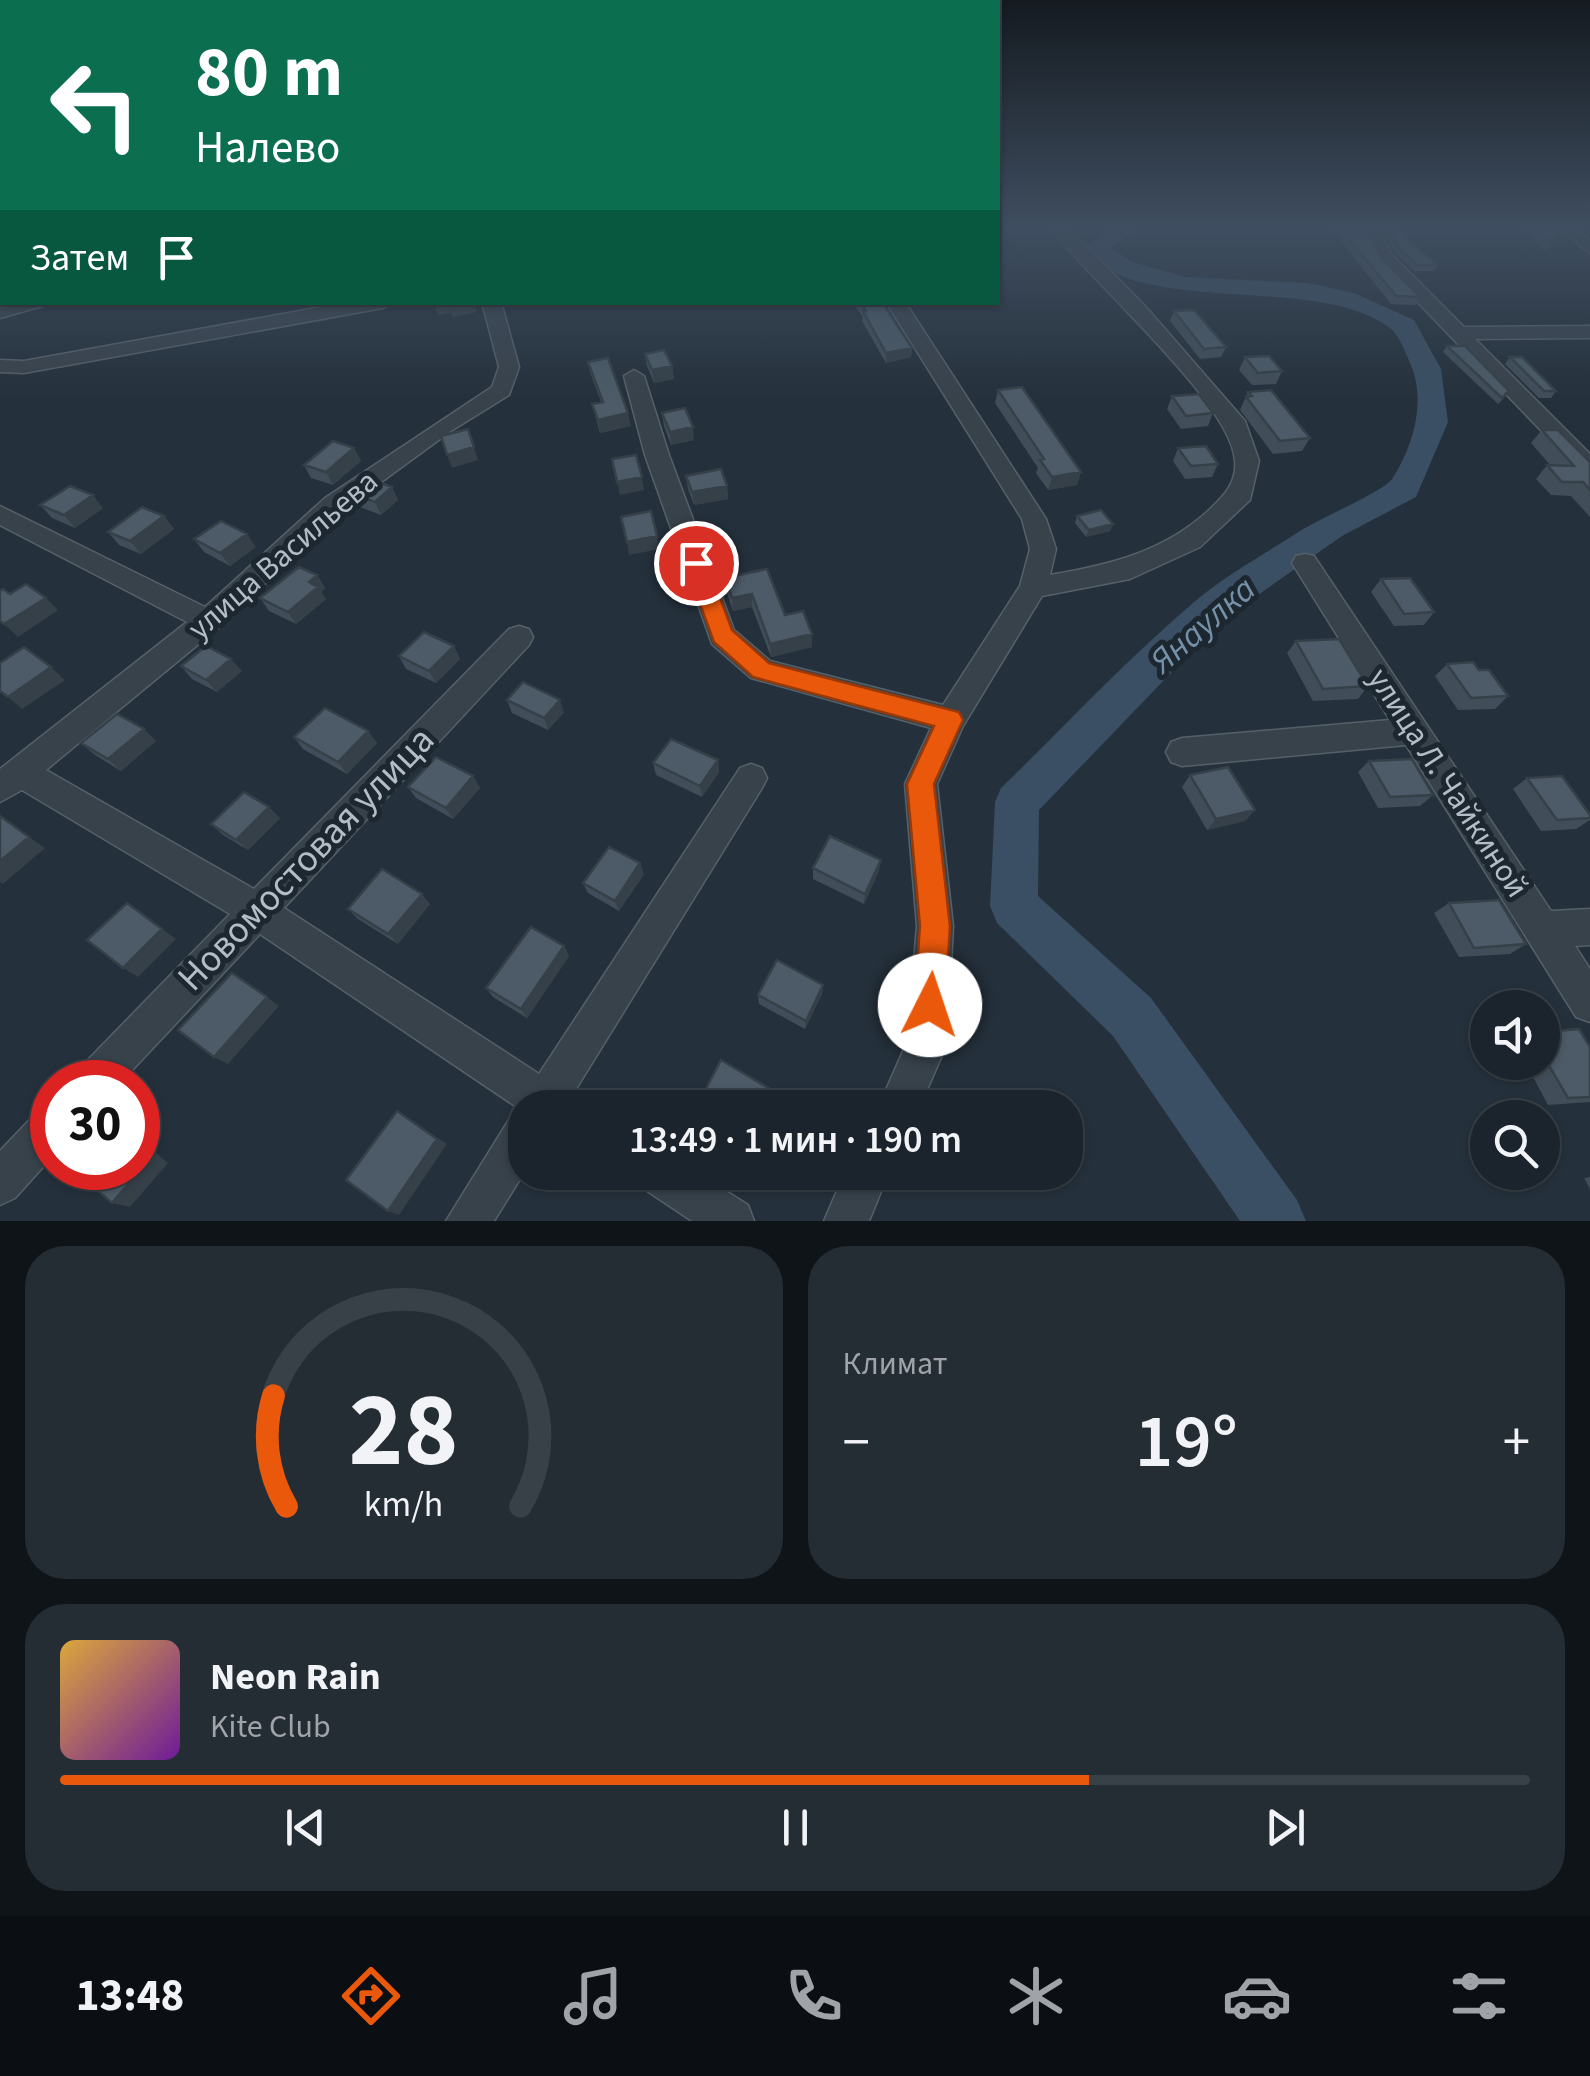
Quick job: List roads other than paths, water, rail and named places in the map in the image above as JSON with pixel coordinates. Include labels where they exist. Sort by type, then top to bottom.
[{"type":"street","points":[[1033,588],[1121,572],[1191,541],[1241,494],[1247,461],[1237,426],[1114,287]]},
{"type":"street","points":[[1414,287],[1590,468]]},
{"type":"street","points":[[0,312],[34,305]]},
{"type":"street","points":[[0,366],[24,367],[366,305]]},
{"type":"street","name":"улица Васильева","points":[[10,780],[208,621],[334,504],[501,390],[510,366],[492,305]]},
{"type":"street","points":[[896,305],[1034,519],[1043,549],[1033,588],[950,720],[921,784],[935,926],[926,1044],[906,1090]]},
{"type":"street","points":[[1459,332],[1590,332]]},
{"type":"street","points":[[634,376],[657,455],[722,636],[761,670],[950,720]]},
{"type":"street","points":[[1555,430],[1590,430]]},
{"type":"street","points":[[0,514],[208,621]]},
{"type":"street","name":"улица Л. Чайкиной","points":[[1305,563],[1590,1003]]},
{"type":"street","name":"Новомостовая улица","points":[[115,1060],[519,636]]},
{"type":"street","points":[[1182,752],[1414,732]]},
{"type":"street","points":[[555,1090],[751,778]]},
{"type":"street","points":[[10,780],[256,910],[510,1090]]},
{"type":"street","points":[[1543,930],[1590,927]]},
{"type":"street","points":[[0,1183],[30,1151]]},
{"type":"street","points":[[468,1221],[508,1161]]},
{"type":"street","points":[[684,1190],[732,1221]]},
{"type":"street","points":[[846,1221],[860,1190]]},
{"type":"waterway","name":"Янаулка","points":[[1237,287],[1308,291],[1354,301],[1405,326],[1427,369],[1433,422],[1404,489],[1330,528],[1208,611],[1017,802],[1014,906],[1132,1017],[1276,1221]]}]
